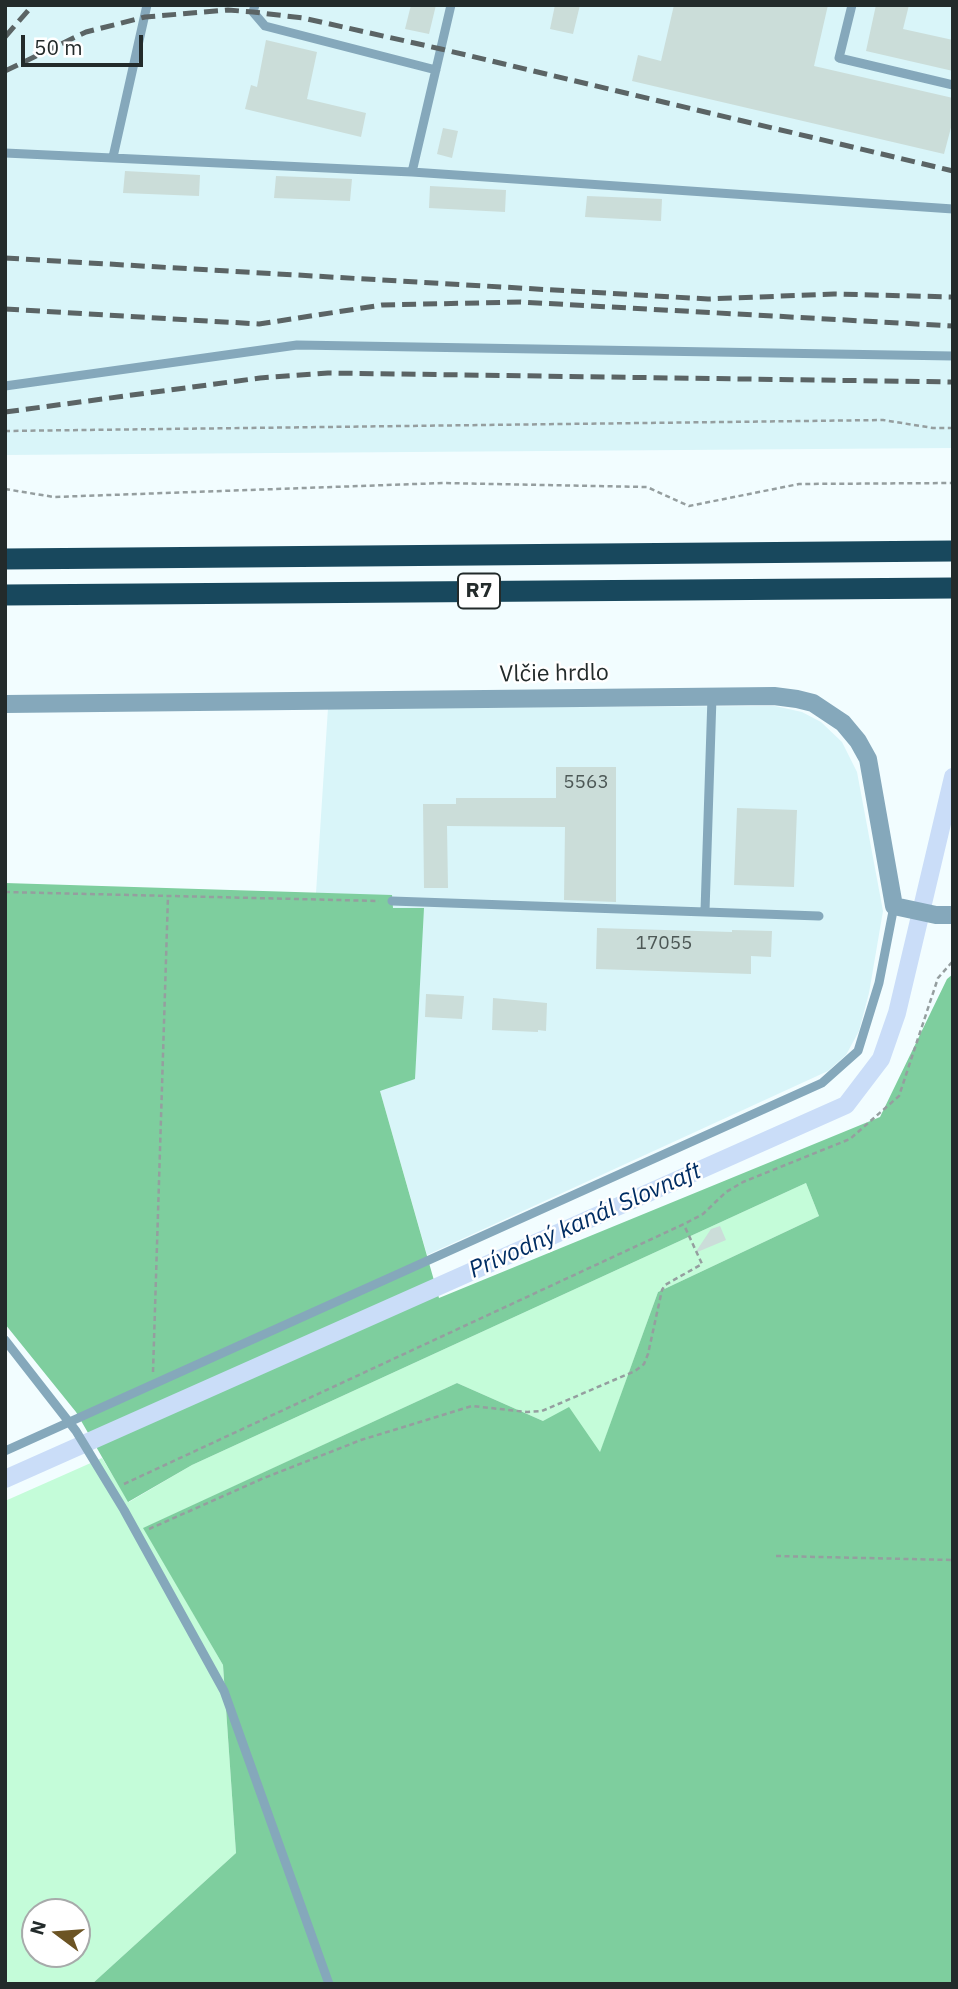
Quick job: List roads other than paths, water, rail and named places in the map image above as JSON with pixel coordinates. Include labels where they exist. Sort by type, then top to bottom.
[{"type":"highway","name":"R7","points":[[5,559],[953,551]]},
{"type":"highway","name":"R7","points":[[5,595],[953,587]]},
{"type":"street","name":"Vlčie hrdlo","points":[[5,704],[774,696],[797,699],[813,703],[843,723],[858,741],[867,760],[900,907]]},
{"type":"street","points":[[900,907],[944,915]]},
{"type":"lane","points":[[113,157],[147,5]]},
{"type":"lane","points":[[254,5],[253,12],[265,26],[436,71]]},
{"type":"lane","points":[[412,172],[451,5]]},
{"type":"lane","points":[[852,5],[839,58],[953,85]]},
{"type":"lane","points":[[5,153],[412,172],[953,209]]},
{"type":"lane","points":[[5,386],[297,345],[953,356]]},
{"type":"lane","points":[[705,911],[712,697]]},
{"type":"lane","points":[[392,901],[819,916]]},
{"type":"lane","points":[[5,1451],[73,1427],[152,1386],[822,1083],[859,1051],[900,907]]},
{"type":"lane","points":[[5,1340],[73,1427],[112,1490],[224,1691],[330,1984]]},
{"type":"waterway","name":"Prívodný kanál Slovnaft","points":[[5,1479],[846,1105],[881,1059],[897,1013],[953,777]]},
{"type":"railway","points":[[5,37],[33,5]]},
{"type":"railway","points":[[5,71],[86,32],[145,17],[228,10],[253,12],[303,18],[441,49],[953,171]]},
{"type":"railway","points":[[5,258],[708,299],[834,294],[953,297]]},
{"type":"railway","points":[[5,309],[259,324],[382,305],[521,302],[953,326]]},
{"type":"railway","points":[[5,412],[260,378],[328,373],[953,382]]}]
